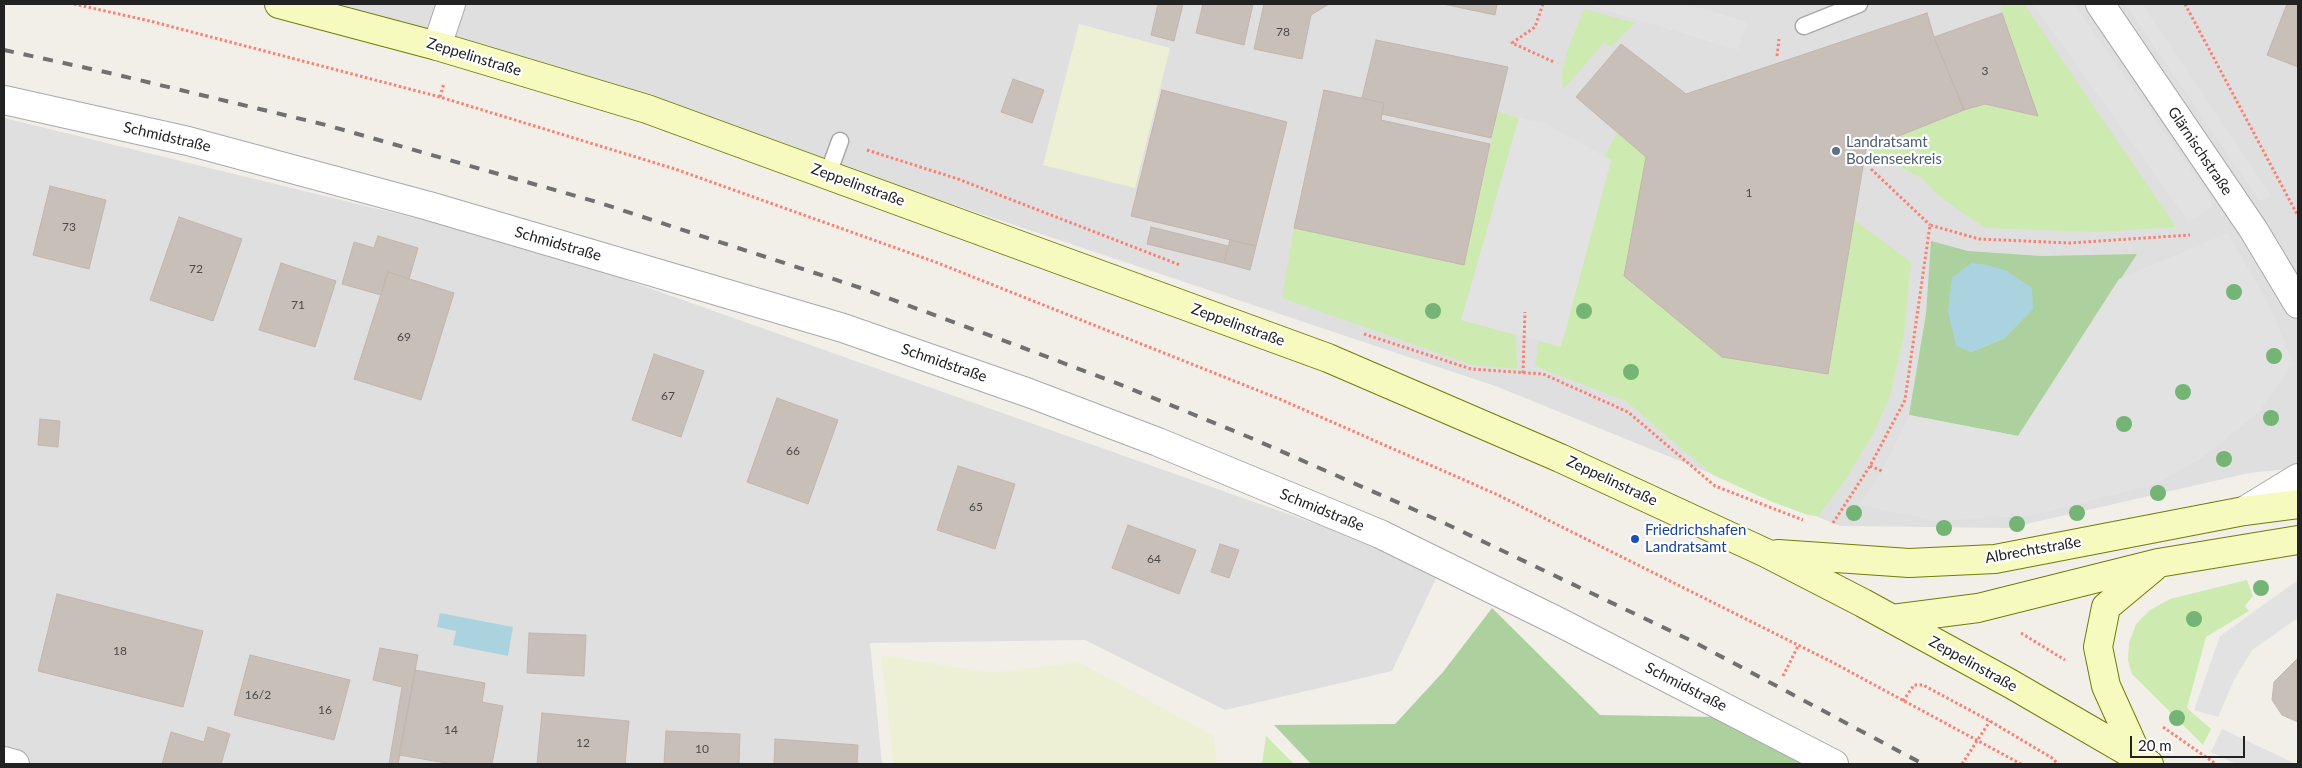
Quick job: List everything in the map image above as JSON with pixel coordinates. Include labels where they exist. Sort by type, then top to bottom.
[{"type":"main road","name":"Zeppelinstraße","points":[[279,4],[437,46],[647,109],[1328,358],[1560,458],[1766,553],[1892,618],[2143,761]]},
{"type":"main road","name":"Albrechtstraße","points":[[1766,553],[1909,562],[1995,559],[2244,511],[2298,504]]},
{"type":"main road","points":[[1892,618],[1978,608],[2158,563],[2298,540]]},
{"type":"main road","points":[[2143,761],[2106,686],[2098,646],[2106,607],[2158,563]]},
{"type":"street","points":[[437,46],[451,4]]},
{"type":"street","name":"Glärnischstraße","points":[[2100,4],[2253,229],[2298,303]]},
{"type":"street","name":"Schmidstraße","points":[[4,100],[188,141],[429,206],[843,328],[1028,393],[1158,442],[1380,534],[1560,622],[1834,764]]},
{"type":"street","points":[[2244,511],[2298,478]]},
{"type":"street","points":[[4,761],[15,764]]},
{"type":"lane","points":[[1804,26],[1859,4]]},
{"type":"lane","points":[[828,174],[840,141]]},
{"type":"path","points":[[74,4],[150,21],[440,97],[675,169],[938,263],[1282,400],[1496,494],[1798,646],[2021,764]]},
{"type":"path","points":[[1543,4],[1535,27],[1512,43],[1554,62]]},
{"type":"path","points":[[2185,4],[2298,216]]},
{"type":"path","points":[[1871,169],[1930,225],[1979,239],[2070,243],[2190,236]]},
{"type":"path","points":[[1829,530],[1870,466],[1905,400],[1930,225]]},
{"type":"path","points":[[1523,373],[1525,312]]},
{"type":"path","points":[[1870,466],[1882,471]]},
{"type":"path","points":[[1783,676],[1798,646]]},
{"type":"path","points":[[1903,701],[1914,685],[1923,685],[1990,721],[2052,758],[2058,764]]},
{"type":"path","points":[[1962,764],[1990,721]]},
{"type":"path","points":[[2155,721],[2216,764]]},
{"type":"shaded area","points":[[326,4],[2298,4],[2298,468],[2249,473],[2009,528],[1840,526],[1498,387],[441,33]]},
{"type":"shaded area","points":[[1592,4],[1686,4],[1747,22],[1738,50],[1591,6]]},
{"type":"shaded area","points":[[2033,4],[2074,4],[2215,204],[2189,223]]},
{"type":"shaded area","points":[[2125,4],[2142,4],[2271,195],[2260,202]]},
{"type":"shaded area","points":[[4,118],[530,246],[1441,568],[1392,671],[1225,710],[1085,640],[870,643],[882,764],[4,764]]},
{"type":"shaded area","points":[[1519,118],[1545,123],[1611,160],[1561,347],[1461,320]]},
{"type":"shaded area","points":[[2228,233],[2273,312],[2293,364],[2258,413],[2202,458],[2156,484],[2035,515],[1938,521],[1859,505],[1882,471],[1909,415],[2018,436],[2119,279]]},
{"type":"shaded area","points":[[2298,580],[2298,618],[2252,650],[2234,680],[2218,717],[2194,710],[2220,636]]},
{"type":"shaded area","points":[[2222,729],[2296,764],[2236,764],[2211,752]]},
{"type":"green space","points":[[2000,4],[2024,4],[2176,227],[2099,232],[1985,228],[1940,197],[1923,179],[1866,149],[1964,110],[1985,104],[2037,116]]},
{"type":"green space","points":[[1584,9],[1635,23],[1611,47],[1604,42],[1563,90],[1562,72],[1569,46]]},
{"type":"green space","points":[[1079,24],[1170,48],[1135,188],[1043,165]]},
{"type":"green space","points":[[1498,112],[1519,118],[1462,320],[1516,335],[1517,369],[1473,365],[1282,298],[1294,228],[1464,265]]},
{"type":"green space","points":[[1617,133],[1646,157],[1624,276],[1722,357],[1828,373],[1854,220],[1911,262],[1904,334],[1890,396],[1873,434],[1844,482],[1818,516],[1808,515],[1770,501],[1713,475],[1626,401],[1535,366],[1539,340],[1561,346],[1611,161],[1605,155]]},
{"type":"green space","points":[[1931,241],[1968,251],[2042,256],[2137,254],[2018,436],[1909,415],[1926,314]],"holes":[[[2005,338],[1971,352],[1956,345]]]},
{"type":"green space","points":[[2247,580],[2253,596],[2245,606],[2249,611],[2206,637],[2187,708],[2211,729],[2203,745],[2132,674],[2128,661],[2129,643],[2136,624],[2150,610],[2170,599]]},
{"type":"green space","points":[[1492,608],[1600,715],[1719,717],[1804,764],[1311,764],[1274,725],[1395,724],[1443,672]]},
{"type":"green space","points":[[881,655],[992,673],[1079,662],[1214,736],[1217,764],[894,764]]},
{"type":"green space","points":[[1266,736],[1294,764],[1262,764]]},
{"type":"water","points":[[1971,263],[1987,265],[2007,271],[2032,288],[2033,309],[2005,338],[1971,352],[1956,346],[1948,311],[1952,278]]},
{"type":"water","points":[[440,613],[513,627],[508,656],[453,645],[456,631],[437,627]]},
{"type":"building","points":[[1158,4],[1183,4],[1174,41],[1151,35]]},
{"type":"building","points":[[1203,4],[1253,4],[1244,45],[1196,33]]},
{"type":"building","points":[[1264,4],[1329,4],[1311,15],[1302,59],[1254,49]]},
{"type":"building","points":[[1443,4],[1497,4],[1495,15]]},
{"type":"building","points":[[2287,4],[2298,4],[2298,67],[2267,55]]},
{"type":"building","points":[[1927,13],[1934,37],[1964,110],[1866,149],[1828,374],[1722,357],[1624,276],[1646,157],[1576,97],[1621,44],[1686,94]]},
{"type":"building","points":[[2002,13],[2038,116],[1985,104],[1964,110],[1934,37]]},
{"type":"building","points":[[1376,40],[1508,67],[1491,138],[1382,114],[1384,103],[1362,98]]},
{"type":"building","points":[[1013,79],[1044,90],[1032,123],[1001,112]]},
{"type":"building","points":[[1162,90],[1287,122],[1256,246],[1131,216]]},
{"type":"building","points":[[1324,90],[1384,103],[1381,120],[1490,144],[1464,265],[1294,228]]},
{"type":"building","points":[[50,186],[106,200],[89,269],[33,255]]},
{"type":"building","points":[[179,217],[242,239],[213,321],[150,300]]},
{"type":"building","points":[[1151,227],[1228,246],[1224,263],[1147,244]]},
{"type":"building","points":[[378,236],[418,248],[409,279],[388,272],[381,295],[342,284],[354,242],[374,248]]},
{"type":"building","points":[[1230,240],[1256,246],[1250,270],[1224,263]]},
{"type":"building","points":[[281,263],[336,281],[315,347],[259,330]]},
{"type":"building","points":[[388,272],[454,293],[421,400],[354,379]]},
{"type":"building","points":[[654,354],[704,371],[681,437],[632,420]]},
{"type":"building","points":[[777,398],[838,420],[808,504],[747,482]]},
{"type":"building","points":[[40,419],[60,421],[58,447],[38,445]]},
{"type":"building","points":[[958,466],[1015,484],[995,549],[937,530]]},
{"type":"building","points":[[1128,525],[1196,550],[1179,594],[1112,568]]},
{"type":"building","points":[[1220,544],[1239,550],[1229,578],[1211,572]]},
{"type":"building","points":[[57,594],[203,631],[183,707],[38,671]]},
{"type":"building","points":[[529,633],[586,635],[584,676],[527,673]]},
{"type":"building","points":[[380,648],[418,655],[398,764],[389,764],[402,687],[373,680]]},
{"type":"building","points":[[250,655],[350,680],[334,740],[234,715]]},
{"type":"building","points":[[2298,658],[2298,722],[2282,715],[2272,700],[2274,682]]},
{"type":"building","points":[[415,670],[485,683],[482,702],[503,706],[492,764],[452,764],[399,755]]},
{"type":"building","points":[[542,713],[629,721],[625,764],[537,764]]},
{"type":"building","points":[[208,727],[230,734],[221,764],[162,764],[171,732],[204,742]]},
{"type":"building","points":[[666,731],[740,734],[739,764],[664,764]]},
{"type":"building","points":[[775,739],[858,745],[857,764],[774,764]]},
{"type":"railway","points":[[4,50],[114,74],[326,125],[597,202],[861,288],[1021,347],[1124,386],[1251,438],[1440,521],[1694,642],[1923,764]]},
{"type":"place","name":"Landratsamt Bodenseekreis","points":[[1836,151]]},
{"type":"place","name":"Friedrichshafen Landratsamt","points":[[1635,539]]}]
